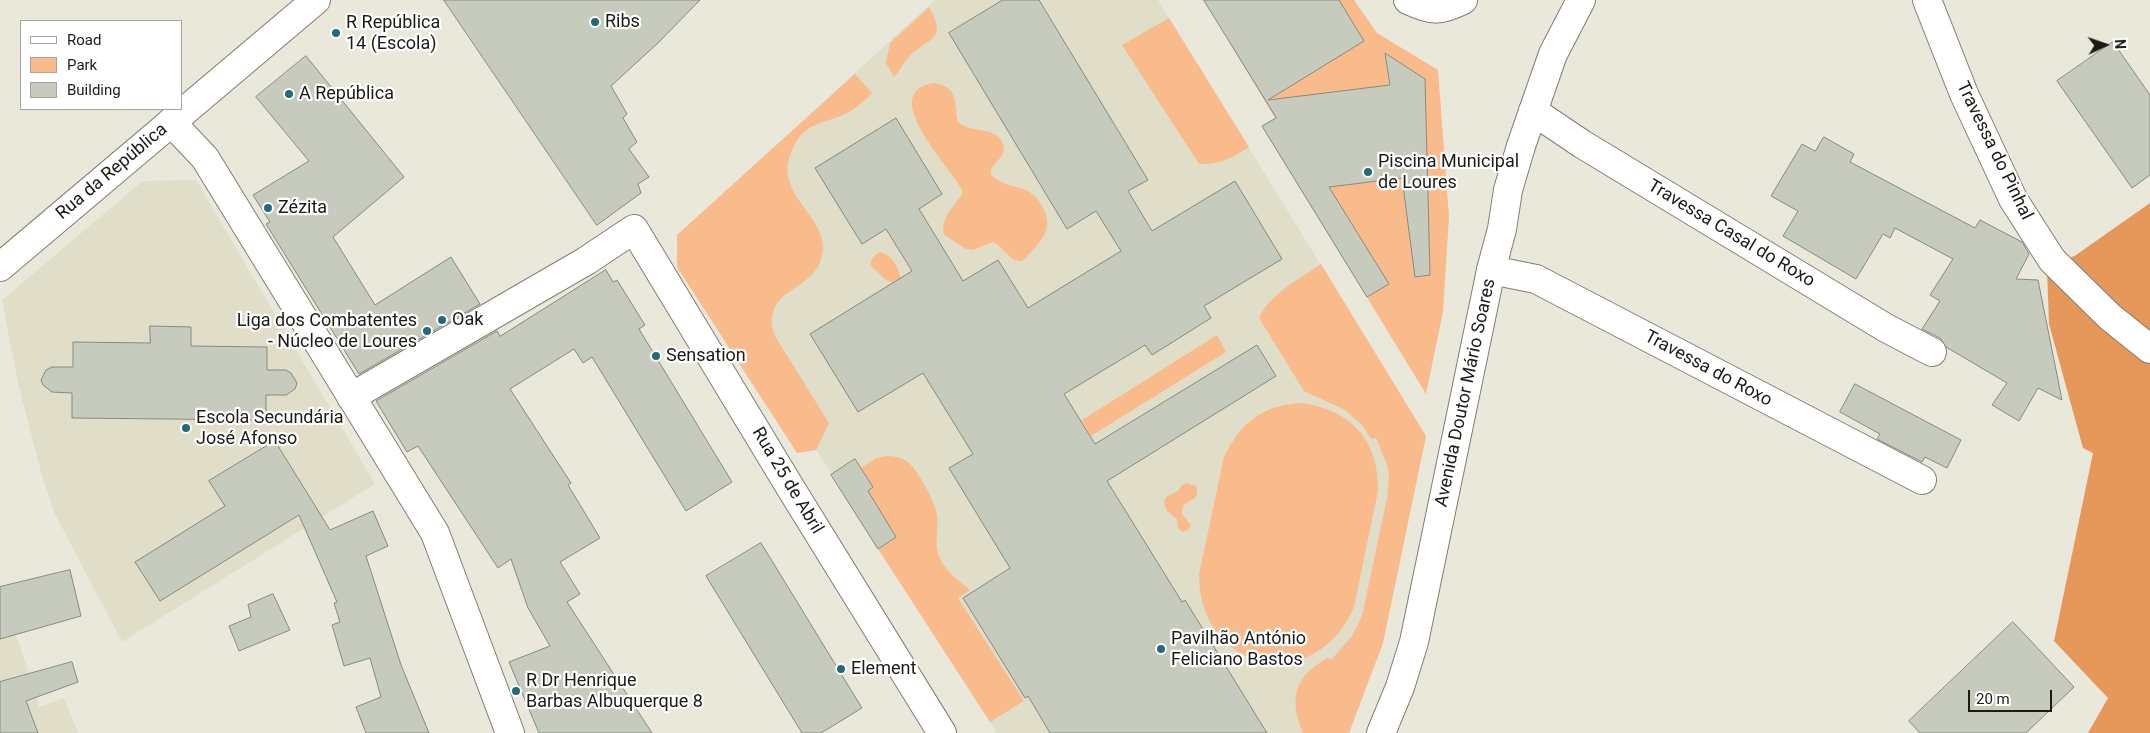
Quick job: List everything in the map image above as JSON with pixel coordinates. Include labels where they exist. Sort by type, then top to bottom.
[{"type":"street","name":"Rua da República","points":[[0,267],[316,0]]},
{"type":"street","points":[[1408,0],[1428,10],[1445,9],[1463,0]]},
{"type":"street","name":"Avenida Doutor Mário Soares","points":[[1553,54],[1562,0]]},
{"type":"street","name":"Avenida Doutor Mário Soares","points":[[1381,733],[1400,687],[1414,642],[1491,270],[1502,229],[1508,190],[1553,54],[1581,0]]},
{"type":"street","name":"Travessa do Pinhal","points":[[1927,0],[1964,94],[2013,198],[2052,260],[2110,318],[2150,349]]},
{"type":"street","name":"Travessa Casal do Roxo","points":[[1534,110],[1582,144],[1886,328],[1932,352]]},
{"type":"street","points":[[172,122],[204,158],[435,533],[510,733]]},
{"type":"street","name":"Rua 25 de Abril","points":[[351,397],[586,261],[634,229],[942,733]]},
{"type":"street","name":"Travessa do Roxo","points":[[1491,270],[1536,279],[1922,480]]},
{"type":"shaded area","points":[[935,0],[1158,0],[1426,436],[1383,643],[1349,733],[997,733],[816,450],[797,453],[677,267],[677,235]]},
{"type":"shaded area","name":"Escola Secundária José Afonso","points":[[196,180],[375,484],[122,642],[55,514],[41,472],[18,383],[2,300],[144,181]]},
{"type":"shaded area","points":[[2150,203],[2150,733],[2088,733],[2108,698],[2054,641],[2093,453],[2083,448],[2049,324],[2047,270],[2076,255]]},
{"type":"shaded area","points":[[0,600],[19,643],[39,707],[64,698],[78,733],[0,733]]},
{"type":"green space","name":"Piscina Municipal de Loures","points":[[1204,0],[1354,0],[1377,33],[1438,70],[1449,217],[1443,312],[1426,394],[1262,126],[1275,118]]},
{"type":"green space","points":[[929,7],[935,18],[936,33],[929,42],[909,57],[894,77],[886,63],[890,43]]},
{"type":"green space","points":[[1169,18],[1249,147],[1225,160],[1199,164],[1122,45]]},
{"type":"green space","points":[[855,74],[872,93],[860,105],[849,112],[817,124],[805,131],[795,144],[788,161],[788,175],[792,189],[815,223],[821,235],[823,248],[820,263],[812,274],[782,298],[775,307],[772,319],[775,336],[829,423],[816,450],[797,453],[677,267],[677,235]]},
{"type":"green space","points":[[934,83],[948,88],[952,92],[958,122],[969,128],[995,134],[1000,138],[1004,149],[991,171],[991,175],[1003,183],[1029,191],[1042,206],[1046,214],[1047,229],[1041,241],[1025,259],[1017,261],[1013,259],[993,242],[973,250],[966,249],[944,235],[943,228],[946,217],[963,192],[923,133],[914,116],[912,101],[918,89]]},
{"type":"green space","points":[[880,252],[891,258],[897,266],[905,287],[886,280],[871,266],[873,258]]},
{"type":"green space","points":[[1321,264],[1426,436],[1383,643],[1349,733],[1303,733],[1298,721],[1296,699],[1302,680],[1308,672],[1328,658],[1331,660],[1352,636],[1362,616],[1387,498],[1389,476],[1387,465],[1376,438],[1371,439],[1362,425],[1345,410],[1304,391],[1259,318],[1270,301],[1278,294]]},
{"type":"green space","points":[[1217,335],[1226,352],[1091,436],[1082,420]]},
{"type":"green space","points":[[1302,403],[1335,413],[1348,420],[1359,431],[1373,457],[1377,473],[1378,491],[1354,607],[1336,636],[1313,654],[1288,662],[1262,661],[1238,652],[1218,633],[1204,607],[1199,574],[1224,457],[1231,445],[1246,425],[1265,412],[1288,404]]},
{"type":"green space","points":[[886,456],[897,457],[908,462],[926,487],[937,515],[937,546],[939,556],[948,571],[970,590],[958,598],[1024,701],[990,722],[878,549],[896,537],[877,506],[849,503],[873,487],[861,468],[876,458]]},
{"type":"green space","points":[[1187,483],[1196,486],[1197,494],[1194,499],[1183,506],[1182,514],[1191,525],[1188,530],[1182,532],[1178,528],[1177,519],[1167,511],[1164,502],[1166,497],[1178,491],[1182,485]]},
{"type":"building","points":[[444,0],[700,0],[658,43],[611,86],[627,114],[623,118],[637,142],[629,149],[649,177],[638,184],[641,193],[597,225]]},
{"type":"building","points":[[1003,0],[1039,0],[1148,180],[1128,191],[1152,231],[1235,181],[1282,259],[1204,306],[1211,318],[1152,355],[1145,345],[1064,394],[1095,444],[1257,345],[1276,376],[1107,481],[1182,602],[1185,600],[1267,733],[1050,733],[1028,696],[1025,698],[963,598],[1010,568],[949,468],[973,454],[923,373],[858,412],[810,334],[912,271],[886,229],[862,244],[815,168],[896,118],[942,194],[919,209],[963,281],[998,260],[1028,308],[1121,251],[1096,211],[1067,229],[949,33]]},
{"type":"building","name":"Piscina Municipal de Loures","points":[[1204,0],[1339,0],[1364,41],[1268,100],[1390,85],[1385,53],[1425,79],[1430,275],[1415,277],[1402,178],[1329,187],[1389,284],[1367,297],[1262,126],[1276,118]]},
{"type":"building","points":[[2113,42],[2150,95],[2150,175],[2132,188],[2057,81]]},
{"type":"building","points":[[306,56],[404,177],[333,237],[375,305],[451,257],[480,304],[359,374],[266,224],[270,222],[253,195],[309,161],[256,97]]},
{"type":"building","points":[[1824,137],[1854,154],[1850,162],[1975,228],[1980,220],[2022,242],[2029,254],[2016,279],[2038,280],[2062,400],[2038,388],[2019,421],[1992,405],[2007,383],[1946,347],[1940,338],[1922,329],[1940,301],[1930,295],[1953,259],[1895,228],[1890,238],[1883,234],[1856,279],[1783,236],[1798,211],[1771,196],[1802,144],[1815,151]]},
{"type":"building","points":[[606,270],[613,282],[617,280],[645,325],[639,329],[732,482],[686,511],[592,357],[583,363],[574,349],[510,389],[571,483],[568,485],[600,538],[560,562],[580,594],[567,602],[652,733],[539,733],[509,662],[550,646],[528,608],[511,559],[498,568],[418,446],[407,452],[376,401],[497,331],[500,336]]},
{"type":"building","points":[[150,326],[191,327],[191,346],[267,347],[267,370],[286,370],[291,373],[297,383],[295,389],[286,395],[266,395],[266,420],[72,418],[72,393],[52,392],[43,385],[41,380],[46,370],[52,367],[73,367],[73,342],[150,343]]},
{"type":"building","points":[[1855,384],[1961,440],[1947,468],[1925,457],[1922,462],[1877,439],[1880,434],[1840,412]]},
{"type":"building","points":[[275,441],[330,530],[373,511],[388,546],[366,556],[401,665],[429,733],[366,733],[356,707],[381,697],[370,658],[344,666],[332,625],[340,622],[334,603],[337,602],[299,515],[160,601],[135,562],[225,506],[209,481]]},
{"type":"building","points":[[855,459],[873,487],[868,491],[896,537],[878,549],[831,475]]},
{"type":"building","points":[[761,543],[862,708],[821,733],[802,733],[706,576]]},
{"type":"building","points":[[70,570],[81,616],[0,639],[0,587]]},
{"type":"building","points":[[273,594],[290,630],[239,651],[229,626],[251,617],[248,605]]},
{"type":"building","points":[[2013,622],[2074,687],[2026,733],[1920,733],[1909,721]]},
{"type":"building","points":[[72,662],[78,682],[26,701],[38,733],[0,733],[0,682]]},
{"type":"place","name":"Ribs","points":[[595,22]]},
{"type":"place","name":"R República 14 (Escola)","points":[[336,33]]},
{"type":"place","name":"A República","points":[[289,94]]},
{"type":"place","name":"Piscina Municipal de Loures","points":[[1368,172]]},
{"type":"place","name":"Zézita","points":[[268,208]]},
{"type":"place","name":"Oak","points":[[442,320]]},
{"type":"place","name":"Liga dos Combatentes - Núcleo de Loures","points":[[427,331]]},
{"type":"place","name":"Sensation","points":[[656,356]]},
{"type":"place","name":"Escola Secundária José Afonso","points":[[186,428]]},
{"type":"place","name":"Pavilhão António Feliciano Bastos","points":[[1161,649]]},
{"type":"place","name":"Element","points":[[841,669]]},
{"type":"place","name":"R Dr Henrique Barbas Albuquerque 8","points":[[516,691]]}]
